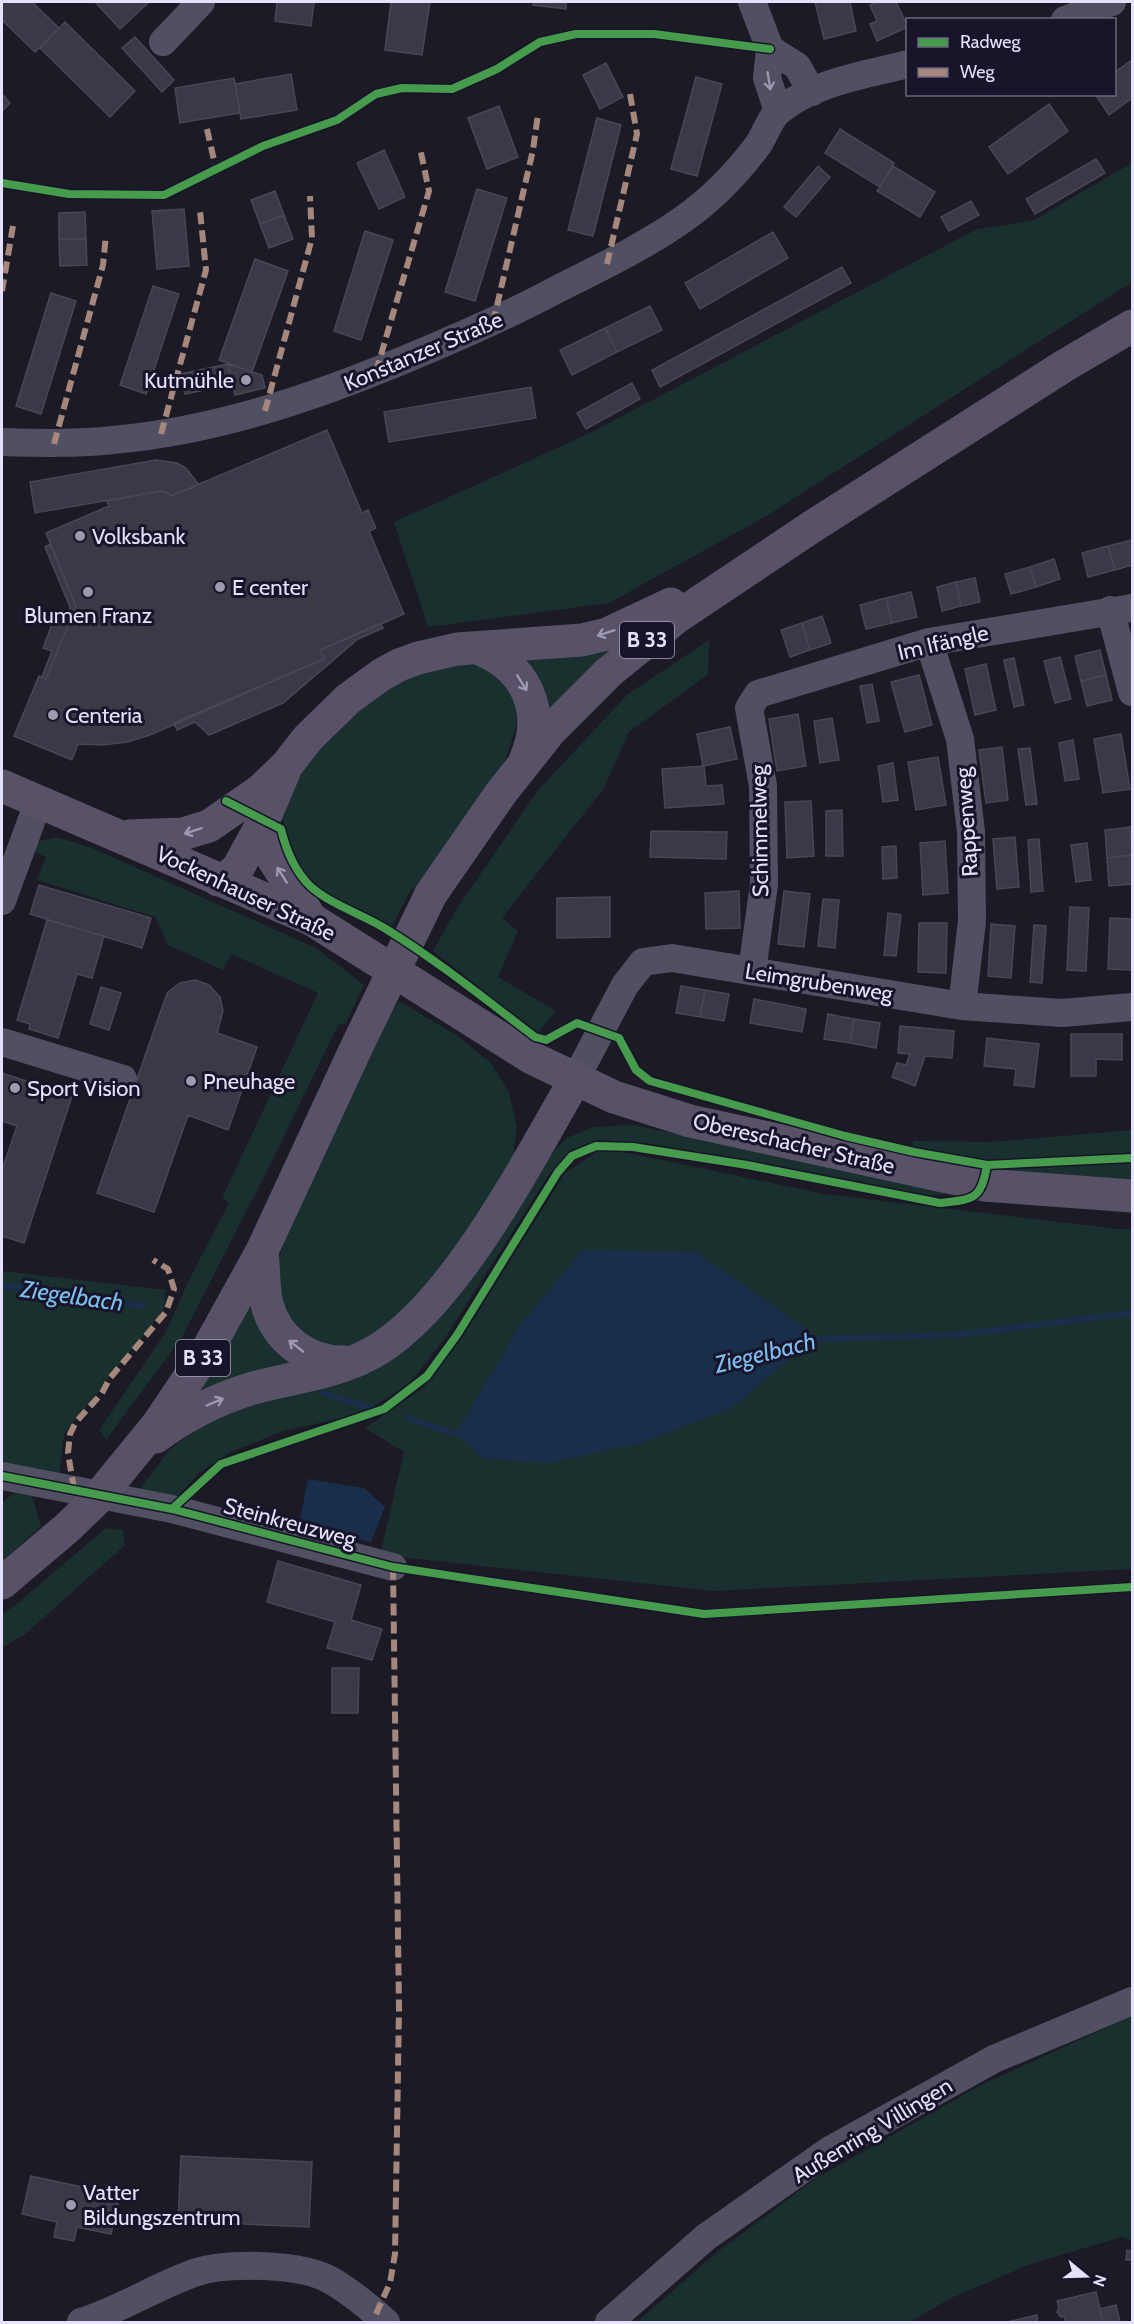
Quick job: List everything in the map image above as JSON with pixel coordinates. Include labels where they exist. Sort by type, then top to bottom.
[{"type":"main road","name":"B 33","points":[[2,1583],[96,1500],[129,1461],[205,1354],[262,1251],[358,1044],[431,894],[478,824],[524,762],[579,701],[677,617],[1064,366],[1121,333]]},
{"type":"main road","points":[[287,765],[261,826],[238,868],[229,876],[218,880],[215,870],[217,858],[245,811],[261,790],[287,765],[308,738],[348,699],[381,675],[399,665],[438,653],[582,640],[607,634],[668,606],[790,542]]},
{"type":"main road","points":[[477,648],[503,660],[518,675],[529,694],[534,721],[530,749],[524,762]]},
{"type":"main road","name":"Vockenhauser Straße","points":[[2,786],[311,919],[476,1021]]},
{"type":"main road","points":[[124,837],[183,834],[209,826],[261,790]]},
{"type":"main road","points":[[261,826],[267,849],[311,919]]},
{"type":"main road","name":"Obereschacher Straße","points":[[476,1021],[532,1058],[575,1080],[614,1097],[690,1120],[984,1185],[1132,1196]]},
{"type":"main road","points":[[129,1461],[170,1426],[211,1403],[255,1388],[361,1359],[387,1343],[414,1319],[455,1273],[482,1235],[575,1080]]},
{"type":"main road","points":[[262,1251],[267,1302],[273,1319],[283,1335],[302,1352],[313,1357],[325,1361],[350,1362]]},
{"type":"street","points":[[163,42],[201,2]]},
{"type":"street","points":[[752,2],[770,49],[767,78],[778,111],[812,92],[906,65]]},
{"type":"street","points":[[1070,18],[1112,2]]},
{"type":"street","points":[[770,49],[797,66],[812,92]]},
{"type":"street","name":"Konstanzer Straße","points":[[2,442],[54,444],[113,440],[161,434],[225,421],[333,389],[493,323],[638,248],[685,219],[726,183],[758,144],[778,111]]},
{"type":"street","points":[[1121,609],[1132,692]]},
{"type":"street","name":"Im Ifängle","points":[[758,694],[929,642],[1121,609]]},
{"type":"street","name":"Rappenweg","points":[[929,642],[960,739],[971,832],[972,921],[962,1006]]},
{"type":"street","name":"Schimmelweg","points":[[752,971],[764,884],[763,786],[749,708],[758,694]]},
{"type":"street","points":[[2,901],[39,800]]},
{"type":"street","name":"Leimgrubenweg","points":[[575,1080],[625,985],[643,962],[672,958],[962,1006],[1062,1013],[1132,1007]]},
{"type":"street","points":[[2,1042],[123,1079]]},
{"type":"street","name":"Steinkreuzweg","points":[[2,1476],[172,1509],[393,1567]]},
{"type":"street","name":"Außenring Villingen","points":[[609,2322],[706,2237],[830,2150],[994,2060],[1132,2001]]},
{"type":"street","points":[[92,2321],[159,2287],[196,2272],[244,2265],[304,2270],[331,2280],[386,2322]]},
{"type":"green space","points":[[1132,163],[1132,282],[768,515],[609,603],[428,627],[394,522],[588,434],[977,229],[1032,221]]},
{"type":"green space","points":[[634,632],[539,721],[510,657]]},
{"type":"green space","points":[[709,640],[708,674],[629,732],[604,788],[502,918],[518,931],[498,977],[556,1011],[538,1033],[433,951],[456,910],[538,790],[628,694]]},
{"type":"green space","points":[[458,663],[486,667],[506,680],[516,701],[517,724],[506,759],[417,890],[412,888],[391,928],[344,903],[311,879],[295,859],[284,822],[276,817],[285,789],[353,709],[413,670]]},
{"type":"green space","points":[[57,837],[92,848],[316,948],[364,985],[346,1023],[338,1025],[182,1337],[106,1440],[99,1430],[166,1332],[188,1282],[229,1203],[222,1198],[318,993],[231,954],[223,970],[168,945],[155,917],[37,880],[46,857],[32,851],[40,841]]},
{"type":"green space","points":[[399,1001],[456,1035],[490,1062],[509,1092],[517,1127],[513,1156],[464,1242],[394,1322],[361,1344],[332,1349],[286,1326],[277,1264],[289,1227],[381,1030]]},
{"type":"green space","points":[[633,1125],[942,1188],[944,1194],[922,1196],[646,1143],[597,1140],[571,1150],[548,1176],[445,1338],[409,1384],[361,1414],[283,1431],[231,1452],[200,1472],[178,1496],[140,1489],[169,1450],[210,1419],[275,1398],[359,1377],[539,1166],[567,1138],[593,1127]]},
{"type":"green space","points":[[1132,1130],[1132,1184],[1035,1177],[912,1157],[913,1141],[992,1142]]},
{"type":"green space","points":[[598,1151],[619,1151],[824,1194],[1132,1229],[1132,1569],[714,1591],[380,1555],[404,1452],[365,1428],[422,1389],[463,1336],[565,1173]],"holes":[[[819,1337],[784,1363],[640,1443]]]},
{"type":"green space","points":[[2,1271],[166,1290],[164,1309],[64,1434],[59,1478],[2,1466]]},
{"type":"green space","points":[[256,1287],[321,1366],[187,1408]]},
{"type":"green space","points":[[15,1493],[32,1496],[41,1526],[2,1561],[2,1502]]},
{"type":"green space","points":[[106,1528],[123,1530],[125,1545],[24,1635],[2,1648],[2,1614]]},
{"type":"green space","points":[[1132,2016],[1132,2241],[1122,2237],[1033,2263],[949,2299],[910,2322],[637,2322],[716,2253],[818,2177],[983,2084]]},
{"type":"water","points":[[583,1250],[696,1252],[819,1338],[784,1363],[734,1407],[640,1443],[548,1463],[483,1458],[456,1434],[520,1325]]},
{"type":"water","points":[[308,1479],[364,1488],[385,1507],[371,1542],[312,1531],[300,1519]]},
{"type":"building","points":[[2,2],[32,2],[59,28],[35,52],[2,20]]},
{"type":"building","points":[[95,2],[149,2],[120,29]]},
{"type":"building","points":[[277,2],[314,2],[311,26],[275,21]]},
{"type":"building","points":[[391,2],[430,2],[422,55],[385,50]]},
{"type":"building","points":[[534,2],[566,2],[566,9],[533,5]]},
{"type":"building","points":[[815,2],[850,2],[856,31],[824,39]]},
{"type":"building","points":[[879,2],[896,2],[906,23],[906,28],[877,41],[870,24],[877,21],[870,5]]},
{"type":"building","points":[[65,22],[135,91],[110,117],[40,48]]},
{"type":"building","points":[[135,37],[174,80],[162,92],[122,48]]},
{"type":"building","points":[[1132,60],[1132,98],[1109,115],[1096,96],[1116,96],[1116,72]]},
{"type":"building","points":[[606,63],[623,97],[600,109],[583,75]]},
{"type":"building","points":[[291,74],[297,110],[241,119],[235,84]]},
{"type":"building","points":[[696,77],[722,84],[697,176],[671,169]]},
{"type":"building","points":[[234,78],[240,113],[180,123],[175,88]]},
{"type":"building","points":[[2,94],[10,103],[2,111]]},
{"type":"building","points":[[1049,104],[1068,131],[1008,174],[989,147]]},
{"type":"building","points":[[499,106],[518,157],[487,169],[468,118]]},
{"type":"building","points":[[597,118],[621,125],[593,236],[568,230]]},
{"type":"building","points":[[840,129],[894,163],[880,187],[825,153]]},
{"type":"building","points":[[384,150],[405,197],[379,209],[357,163]]},
{"type":"building","points":[[1096,159],[1105,173],[1035,214],[1026,199]]},
{"type":"building","points":[[818,166],[830,177],[796,217],[784,207]]},
{"type":"building","points":[[893,166],[935,192],[920,217],[877,191]]},
{"type":"building","points":[[477,189],[507,198],[475,301],[445,292]]},
{"type":"building","points":[[275,191],[284,215],[260,224],[251,200]]},
{"type":"building","points":[[971,201],[979,215],[949,231],[941,217]]},
{"type":"building","points":[[184,209],[189,266],[157,269],[152,211]]},
{"type":"building","points":[[85,212],[86,239],[59,239],[59,213]]},
{"type":"building","points":[[284,215],[293,239],[269,248],[260,224]]},
{"type":"building","points":[[365,231],[393,240],[361,340],[334,331]]},
{"type":"building","points":[[773,232],[788,258],[700,309],[685,283]]},
{"type":"building","points":[[59,239],[86,239],[87,265],[60,266]]},
{"type":"building","points":[[255,259],[288,271],[252,372],[219,360]]},
{"type":"building","points":[[842,267],[851,283],[660,387],[652,370]]},
{"type":"building","points":[[153,286],[179,294],[146,394],[120,385]]},
{"type":"building","points":[[51,293],[76,301],[41,414],[16,406]]},
{"type":"building","points":[[650,306],[662,330],[617,352],[605,328]]},
{"type":"building","points":[[605,328],[617,352],[572,375],[560,350]]},
{"type":"building","points":[[228,364],[232,384],[185,394],[180,374]]},
{"type":"building","points":[[228,364],[262,375],[265,388],[235,395]]},
{"type":"building","points":[[632,383],[640,399],[586,429],[577,413]]},
{"type":"building","points":[[531,387],[536,418],[389,442],[384,412]]},
{"type":"building","points":[[327,430],[362,513],[368,510],[376,528],[369,531],[404,614],[320,650],[324,659],[150,735],[127,742],[102,745],[78,744],[72,760],[14,736],[39,676],[46,679],[76,606],[46,533],[109,506],[107,501],[161,491],[171,496]]},
{"type":"building","points":[[156,460],[177,463],[186,468],[199,485],[171,496],[161,491],[35,513],[30,482]]},
{"type":"building","points":[[1132,540],[1132,565],[1115,570],[1108,546]]},
{"type":"building","points":[[50,544],[76,606],[46,679],[42,677],[52,651],[43,648],[54,619],[64,623],[70,607],[45,547]]},
{"type":"building","points":[[1108,546],[1115,570],[1088,577],[1082,553]]},
{"type":"building","points":[[1054,559],[1060,579],[1036,587],[1030,567]]},
{"type":"building","points":[[1030,567],[1036,587],[1011,594],[1005,574]]},
{"type":"building","points":[[975,578],[980,602],[961,606],[956,582]]},
{"type":"building","points":[[956,582],[961,606],[942,611],[937,587]]},
{"type":"building","points":[[911,592],[917,617],[892,623],[886,598]]},
{"type":"building","points":[[886,598],[892,623],[866,629],[860,605]]},
{"type":"building","points":[[822,616],[831,643],[810,650],[802,623]]},
{"type":"building","points":[[381,623],[383,628],[358,639],[283,703],[209,735],[195,722],[177,730],[174,723],[324,659],[320,650]]},
{"type":"building","points":[[802,623],[810,650],[790,657],[781,630]]},
{"type":"building","points":[[1100,650],[1106,675],[1081,681],[1075,656]]},
{"type":"building","points":[[1060,657],[1071,699],[1055,703],[1044,661]]},
{"type":"building","points":[[1014,658],[1024,705],[1014,707],[1004,660]]},
{"type":"building","points":[[986,664],[996,710],[975,715],[965,669]]},
{"type":"building","points":[[919,675],[932,725],[905,732],[891,682]]},
{"type":"building","points":[[1106,675],[1112,700],[1087,706],[1081,681]]},
{"type":"building","points":[[872,684],[879,721],[867,723],[860,686]]},
{"type":"building","points":[[798,714],[806,766],[777,771],[769,719]]},
{"type":"building","points":[[832,718],[839,760],[820,763],[814,721]]},
{"type":"building","points":[[730,727],[737,759],[703,766],[697,734]]},
{"type":"building","points":[[1121,734],[1130,789],[1103,793],[1094,739]]},
{"type":"building","points":[[1073,740],[1079,779],[1065,781],[1059,743]]},
{"type":"building","points":[[1002,747],[1008,800],[986,803],[979,750]]},
{"type":"building","points":[[1030,748],[1037,804],[1026,805],[1018,749]]},
{"type":"building","points":[[938,757],[946,805],[916,810],[908,762]]},
{"type":"building","points":[[893,763],[898,800],[883,802],[878,766]]},
{"type":"building","points":[[704,766],[706,786],[722,785],[724,804],[665,808],[662,769]]},
{"type":"building","points":[[811,801],[814,856],[787,858],[785,802]]},
{"type":"building","points":[[842,810],[843,856],[826,856],[826,811]]},
{"type":"building","points":[[1131,827],[1132,855],[1107,858],[1105,830]]},
{"type":"building","points":[[651,831],[727,832],[726,859],[650,857]]},
{"type":"building","points":[[1015,837],[1019,887],[997,889],[993,839]]},
{"type":"building","points":[[1039,839],[1043,891],[1031,892],[1028,840]]},
{"type":"building","points":[[945,841],[948,893],[923,895],[920,843]]},
{"type":"building","points":[[1087,843],[1091,880],[1076,882],[1071,845]]},
{"type":"building","points":[[896,846],[897,878],[883,879],[882,847]]},
{"type":"building","points":[[1132,855],[1132,884],[1109,886],[1107,858]]},
{"type":"building","points":[[39,885],[151,918],[142,948],[30,914]]},
{"type":"building","points":[[739,891],[740,928],[706,929],[705,893]]},
{"type":"building","points":[[784,891],[810,894],[804,947],[778,944]]},
{"type":"building","points":[[610,897],[610,937],[557,938],[557,898]]},
{"type":"building","points":[[823,899],[839,900],[835,948],[818,946]]},
{"type":"building","points":[[1070,907],[1089,908],[1086,971],[1067,970]]},
{"type":"building","points":[[888,913],[901,915],[896,956],[884,955]]},
{"type":"building","points":[[1110,918],[1132,919],[1132,970],[1108,969]]},
{"type":"building","points":[[47,920],[104,936],[92,978],[77,974],[58,1038],[29,1029],[30,1024],[17,1020]]},
{"type":"building","points":[[919,923],[947,923],[946,973],[918,972]]},
{"type":"building","points":[[991,924],[1015,926],[1011,978],[988,976]]},
{"type":"building","points":[[1034,925],[1046,926],[1042,983],[1030,982]]},
{"type":"building","name":"Pneuhage","points":[[195,980],[209,985],[220,997],[223,1011],[217,1033],[257,1047],[228,1130],[188,1115],[154,1212],[97,1193],[168,992],[180,983]]},
{"type":"building","points":[[681,986],[705,990],[700,1017],[676,1013]]},
{"type":"building","points":[[101,987],[121,993],[109,1030],[90,1024]]},
{"type":"building","points":[[705,990],[729,994],[724,1021],[700,1017]]},
{"type":"building","points":[[754,999],[806,1009],[802,1032],[750,1023]]},
{"type":"building","points":[[828,1014],[854,1019],[850,1043],[824,1039]]},
{"type":"building","points":[[854,1019],[880,1023],[876,1048],[850,1043]]},
{"type":"building","points":[[900,1026],[954,1031],[952,1058],[925,1056],[915,1086],[892,1077],[897,1063],[906,1065],[910,1054],[898,1053]]},
{"type":"building","points":[[1071,1034],[1122,1034],[1122,1060],[1096,1059],[1096,1076],[1071,1076]]},
{"type":"building","points":[[987,1038],[1039,1044],[1034,1087],[1014,1085],[1016,1069],[984,1066]]},
{"type":"building","points":[[2,1073],[72,1096],[24,1243],[2,1236],[2,1170],[17,1126],[2,1121]]},
{"type":"building","points":[[278,1561],[361,1585],[351,1620],[382,1629],[372,1660],[327,1648],[335,1622],[267,1602]]},
{"type":"building","points":[[332,1668],[359,1668],[358,1713],[332,1713]]},
{"type":"building","points":[[181,2156],[312,2162],[309,2227],[178,2221]]},
{"type":"building","name":"Vatter Bildungszentrum","points":[[31,2176],[120,2195],[111,2234],[77,2227],[74,2241],[54,2237],[57,2222],[22,2214]]},
{"type":"building","points":[[1127,2250],[1132,2251],[1132,2260],[1126,2260]]},
{"type":"building","points":[[1096,2292],[1103,2322],[1066,2322],[1064,2316],[1061,2317],[1057,2312],[1059,2307],[1057,2301]]},
{"type":"building","points":[[1116,2305],[1120,2322],[1103,2322],[1100,2309]]},
{"type":"building","points":[[1037,2315],[1038,2322],[1007,2322]]},
{"type":"waterway","name":"Ziegelbach","points":[[2,1286],[143,1306]]},
{"type":"waterway","name":"Ziegelbach","points":[[814,1339],[955,1335],[1132,1313]]},
{"type":"waterway","name":"Ziegelbach","points":[[323,1393],[374,1409]]},
{"type":"waterway","name":"Ziegelbach","points":[[407,1418],[456,1434],[462,1432]]},
{"type":"marked path","points":[[607,264],[637,134],[630,94]]},
{"type":"marked path","points":[[493,323],[533,150],[538,114]]},
{"type":"marked path","points":[[207,129],[216,169]]},
{"type":"marked path","points":[[376,372],[429,191],[420,148]]},
{"type":"marked path","points":[[265,411],[312,238],[310,196]]},
{"type":"marked path","points":[[161,434],[206,270],[200,211]]},
{"type":"marked path","points":[[2,291],[14,220]]},
{"type":"marked path","points":[[54,444],[103,265],[106,235]]},
{"type":"marked path","points":[[74,1489],[68,1453],[70,1434],[76,1422],[102,1393],[110,1378],[166,1312],[174,1289],[168,1269],[153,1260]]},
{"type":"marked path","points":[[376,2314],[390,2283],[395,2254],[399,2008],[393,1567],[399,1568]]},
{"type":"cycle path","points":[[2,183],[69,194],[164,195],[263,146],[337,120],[376,94],[402,88],[452,89],[497,69],[540,42],[576,34],[654,34],[770,49]]},
{"type":"cycle path","points":[[226,801],[281,829],[295,866],[304,880],[318,893],[405,941],[535,1037],[546,1040],[577,1023],[619,1038],[636,1070],[650,1081],[845,1136],[914,1152],[987,1165],[1132,1158]]},
{"type":"cycle path","points":[[172,1509],[221,1464],[384,1409],[427,1376],[457,1335],[558,1172],[572,1156],[596,1146],[633,1147],[747,1165],[940,1203],[974,1196],[982,1186],[987,1165]]},
{"type":"cycle path","points":[[2,1476],[172,1509],[393,1567],[704,1614],[1132,1587]]},
{"type":"place","name":"Kutmühle","points":[[246,380]]},
{"type":"place","name":"Volksbank","points":[[80,536]]},
{"type":"place","name":"E center","points":[[220,587]]},
{"type":"place","name":"Blumen Franz","points":[[88,592]]},
{"type":"place","name":"Centeria","points":[[53,715]]},
{"type":"place","name":"Pneuhage","points":[[191,1081]]},
{"type":"place","name":"Sport Vision","points":[[15,1088]]},
{"type":"place","name":"Vatter Bildungszentrum","points":[[71,2205]]}]
